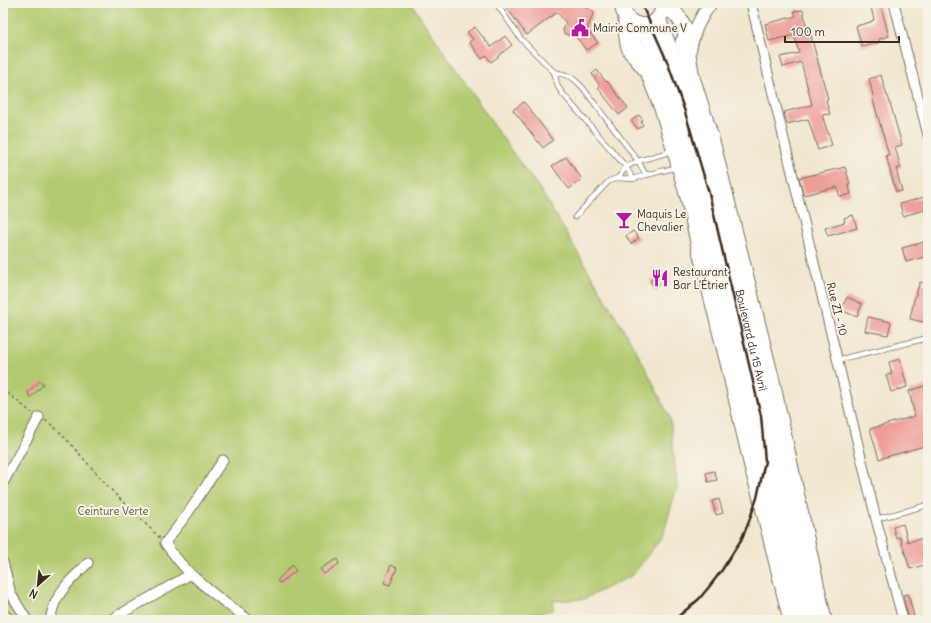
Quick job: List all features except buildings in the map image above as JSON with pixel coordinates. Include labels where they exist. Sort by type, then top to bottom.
[{"type":"main road","name":"Boulevard du 15 Avril","points":[[814,620],[794,533],[780,461],[713,180],[699,128],[662,8],[668,7],[679,17],[687,34],[688,57],[692,77],[712,141],[772,377],[824,620]]},
{"type":"main road","points":[[628,13],[654,22],[662,8]]},
{"type":"main road","name":"Boulevard du 15 Avril","points":[[628,13],[672,96],[691,159],[779,514],[803,620]]},
{"type":"main road","points":[[628,13],[634,42],[648,72],[663,111],[680,166],[753,471],[791,620]]},
{"type":"street","points":[[688,57],[696,25],[711,3]]},
{"type":"street","name":"Rue ZI - 10","points":[[751,3],[876,519],[903,620]]},
{"type":"street","points":[[894,3],[928,135]]},
{"type":"street","points":[[3,483],[39,417]]},
{"type":"street","points":[[223,460],[192,507],[165,543],[191,574],[249,620]]},
{"type":"street","points":[[3,562],[11,594],[27,620]]},
{"type":"street","points":[[50,620],[56,600],[61,592],[88,563]]},
{"type":"street","points":[[110,620],[191,574]]},
{"type":"street","points":[[3,614],[11,620]]},
{"type":"lane","points":[[496,3],[521,39],[554,72],[558,87],[563,94],[626,167],[633,179]]},
{"type":"lane","points":[[554,72],[568,75],[575,79],[638,161],[646,175]]},
{"type":"lane","points":[[618,178],[626,167],[638,161],[666,153],[674,146]]},
{"type":"lane","points":[[575,217],[609,181],[618,178],[633,179],[680,166]]},
{"type":"lane","points":[[837,360],[928,338]]},
{"type":"lane","points":[[876,519],[928,505]]},
{"type":"path","points":[[3,390],[30,412],[48,422],[59,431],[115,494],[165,543]]},
{"type":"green space","name":"Ceinture Verte","points":[[3,3],[411,3],[512,152],[541,191],[634,347],[670,418],[677,487],[663,535],[633,575],[584,599],[553,601],[553,610],[499,620],[3,620]]},
{"type":"railway","points":[[641,3],[667,61],[684,109],[709,193],[761,416],[765,461],[757,498],[741,540],[722,570],[699,599],[674,620]]},
{"type":"place","name":"Mairie Commune V","points":[[580,28]]},
{"type":"place","name":"Maquis Le Chevalier","points":[[624,220]]},
{"type":"place","name":"Restaurant Bar L’Étrier","points":[[660,278]]}]
